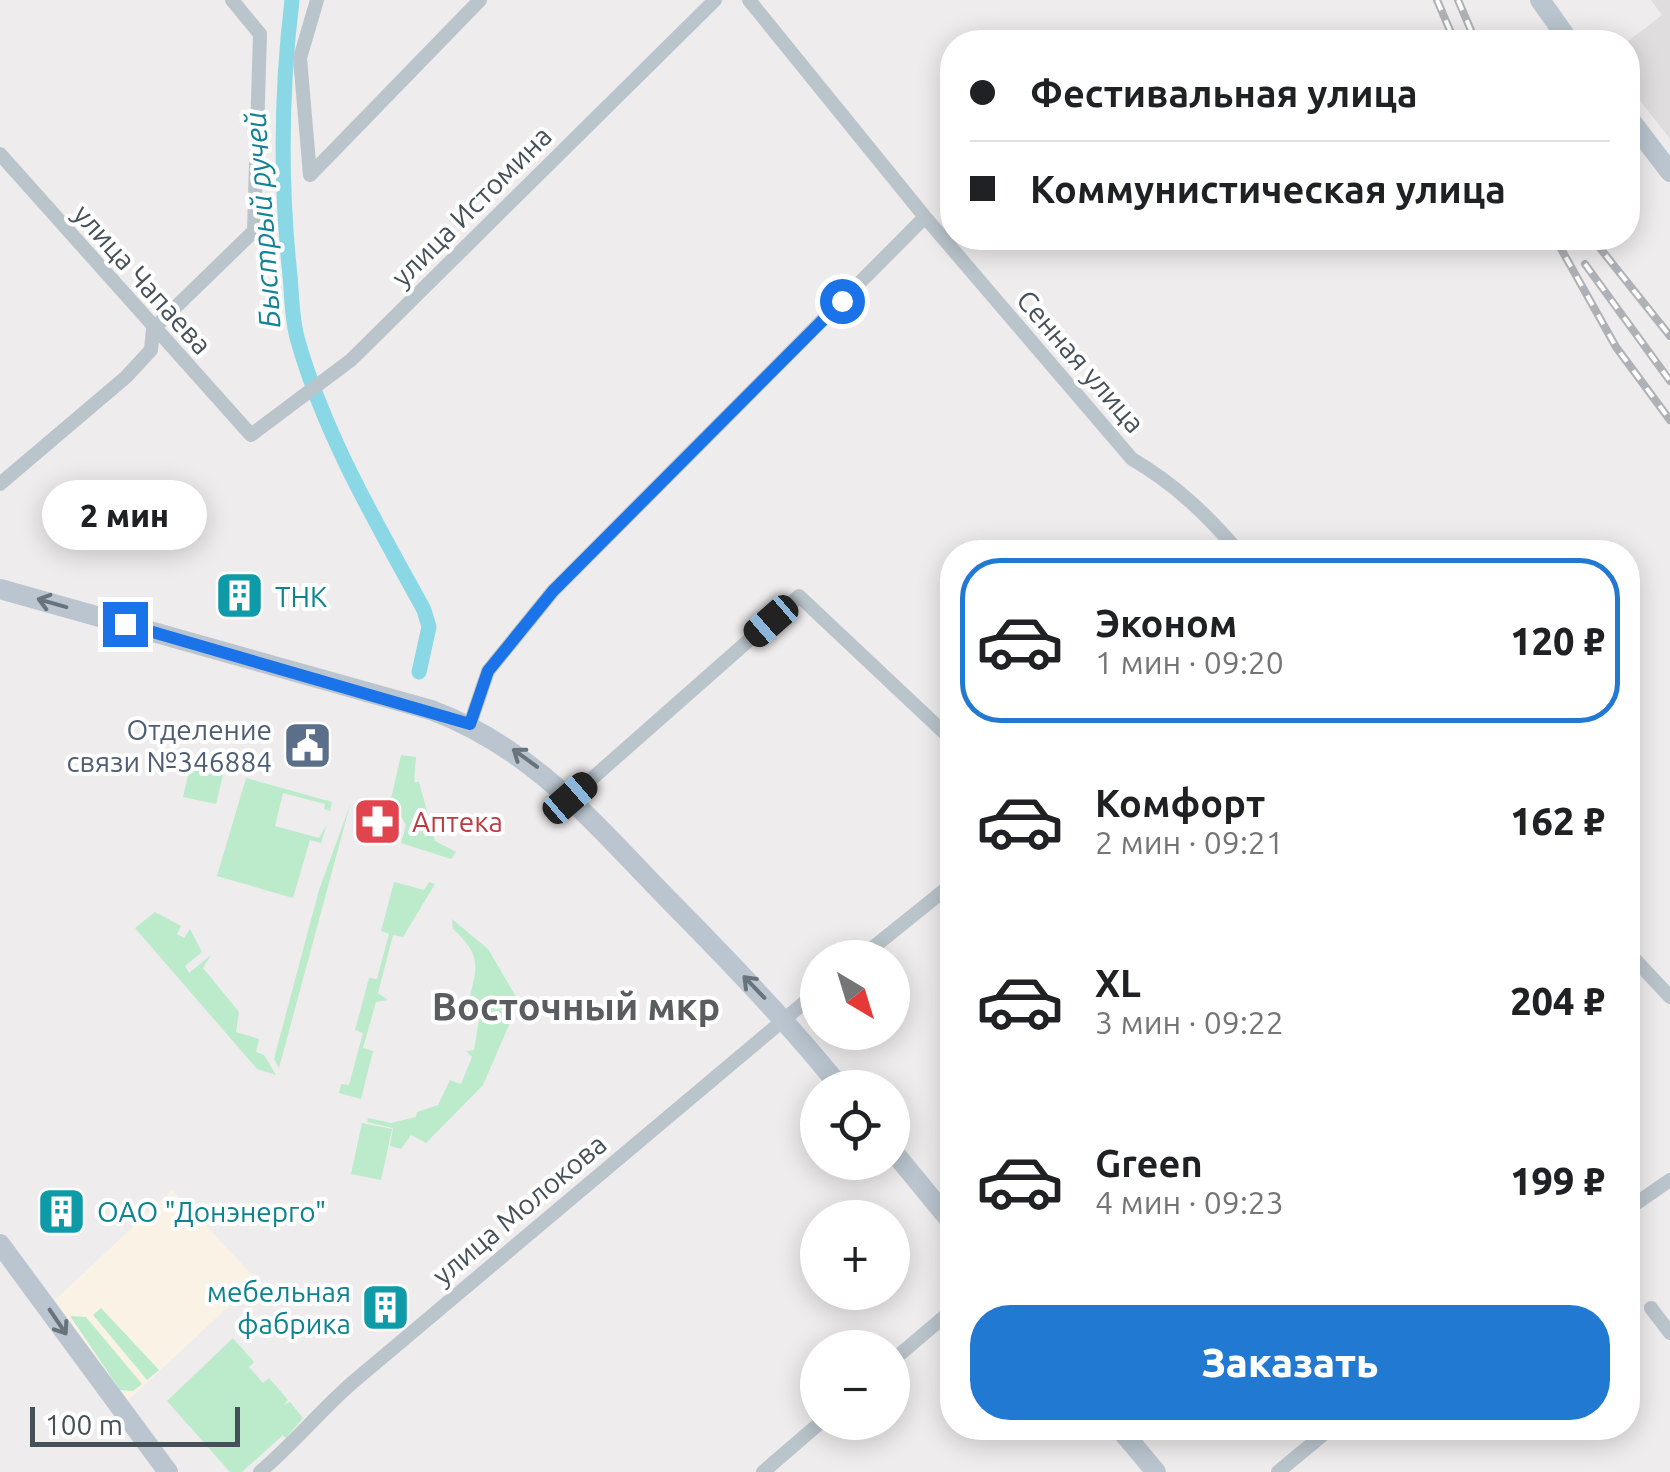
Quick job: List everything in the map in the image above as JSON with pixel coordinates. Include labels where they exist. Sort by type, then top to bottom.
[{"type":"street","points":[[0,484],[129,373],[151,350],[153,329],[254,231],[260,34],[232,0]]},
{"type":"street","points":[[318,0],[300,58],[310,175],[480,0]]},
{"type":"street","name":"улица Истомина","points":[[251,435],[351,360],[715,0]]},
{"type":"street","name":"Сенная улица","points":[[749,0],[940,235]]},
{"type":"street","points":[[1540,0],[1561,30]]},
{"type":"street","points":[[1640,133],[1670,172]]},
{"type":"street","name":"улица Чапаева","points":[[0,154],[251,435]]},
{"type":"street","points":[[470,724],[488,671],[553,591],[925,217]]},
{"type":"street","name":"Сенная улица","points":[[953,250],[1132,460],[1165,478],[1209,516],[1229,540]]},
{"type":"street","points":[[0,589],[470,724],[526,758],[570,798],[784,1018],[826,1070]]},
{"type":"street","points":[[570,798],[799,596],[940,729]]},
{"type":"street","points":[[882,940],[940,894]]},
{"type":"street","points":[[1640,965],[1670,997]]},
{"type":"street","name":"улица Молокова","points":[[260,1472],[304,1434],[314,1416],[332,1400],[800,1005]]},
{"type":"street","points":[[910,1172],[940,1208]]},
{"type":"street","points":[[1640,1201],[1670,1180]]},
{"type":"street","points":[[0,1244],[168,1472]]},
{"type":"street","points":[[1652,1308],[1670,1333]]},
{"type":"street","points":[[910,1346],[940,1320]]},
{"type":"street","points":[[763,1472],[800,1440]]},
{"type":"street","points":[[1129,1440],[1156,1472]]},
{"type":"street","points":[[1278,1472],[1317,1440]]},
{"type":"shaded area","points":[[1651,0],[1670,0],[1670,139],[1640,100],[1640,32],[1662,15]]},
{"type":"shaded area","points":[[172,1190],[257,1280],[123,1405],[55,1300]]},
{"type":"green space","points":[[401,755],[416,757],[414,782],[419,782],[435,841],[456,852],[451,859],[401,843],[406,825],[391,799]]},
{"type":"green space","points":[[190,767],[223,775],[216,804],[183,797]]},
{"type":"green space","points":[[246,778],[332,802],[330,811],[324,809],[325,804],[283,793],[275,826],[319,838],[327,824],[321,843],[310,840],[293,898],[217,876]]},
{"type":"green space","points":[[350,805],[279,1068],[274,1059],[319,890]]},
{"type":"green space","points":[[394,882],[424,890],[429,882],[435,884],[403,937],[393,935],[378,993],[388,1000],[376,1002],[363,1048],[373,1051],[361,1099],[339,1093],[341,1084],[349,1085],[363,1033],[355,1030],[369,978],[377,979],[389,934],[381,931]]},
{"type":"green space","points":[[155,912],[181,926],[177,934],[184,938],[190,929],[202,952],[185,966],[189,973],[211,955],[203,968],[239,1012],[236,1032],[259,1039],[256,1052],[264,1055],[276,1075],[257,1069],[135,928]]},
{"type":"green space","points":[[452,919],[488,949],[519,1002],[483,1085],[426,1143],[411,1135],[401,1149],[390,1146],[393,1128],[367,1122],[368,1118],[391,1123],[416,1117],[417,1112],[438,1105],[450,1080],[461,1084],[472,1057],[466,1051],[474,1050],[480,1013],[467,1010],[475,975],[474,957],[453,929]]},
{"type":"green space","points":[[362,1123],[392,1129],[381,1180],[351,1174]]},
{"type":"green space","points":[[101,1308],[159,1370],[147,1380],[93,1315]]},
{"type":"green space","points":[[70,1316],[86,1317],[142,1384],[133,1391],[120,1390]]},
{"type":"green space","points":[[233,1338],[254,1362],[249,1367],[263,1383],[269,1378],[288,1400],[283,1405],[290,1402],[303,1418],[286,1438],[283,1435],[242,1472],[230,1472],[167,1401]]},
{"type":"waterway","name":"Быстрый ручей","points":[[292,0],[283,166],[296,332],[337,445],[424,610],[429,627],[419,672]]},
{"type":"railway","points":[[1437,0],[1450,30]]},
{"type":"railway","points":[[1458,0],[1471,30]]},
{"type":"railway","points":[[1562,250],[1616,347],[1670,420]]},
{"type":"railway","points":[[1602,250],[1670,336]]},
{"type":"railway","points":[[1585,264],[1670,381]]},
{"type":"place","name":"ТНК","points":[[240,596]]},
{"type":"place","name":"Отделение связи №346884","points":[[307,745]]},
{"type":"place","name":"Аптека","points":[[377,821]]},
{"type":"place","name":"ОАО \"Донэнерго\"","points":[[62,1211]]},
{"type":"place","name":"мебельная фабрика","points":[[386,1307]]},
{"type":"district","name":"Восточный мкр","points":[[576,1006]]},
{"type":"route","points":[[125,624],[470,724],[488,671],[553,591],[842,301]]}]
